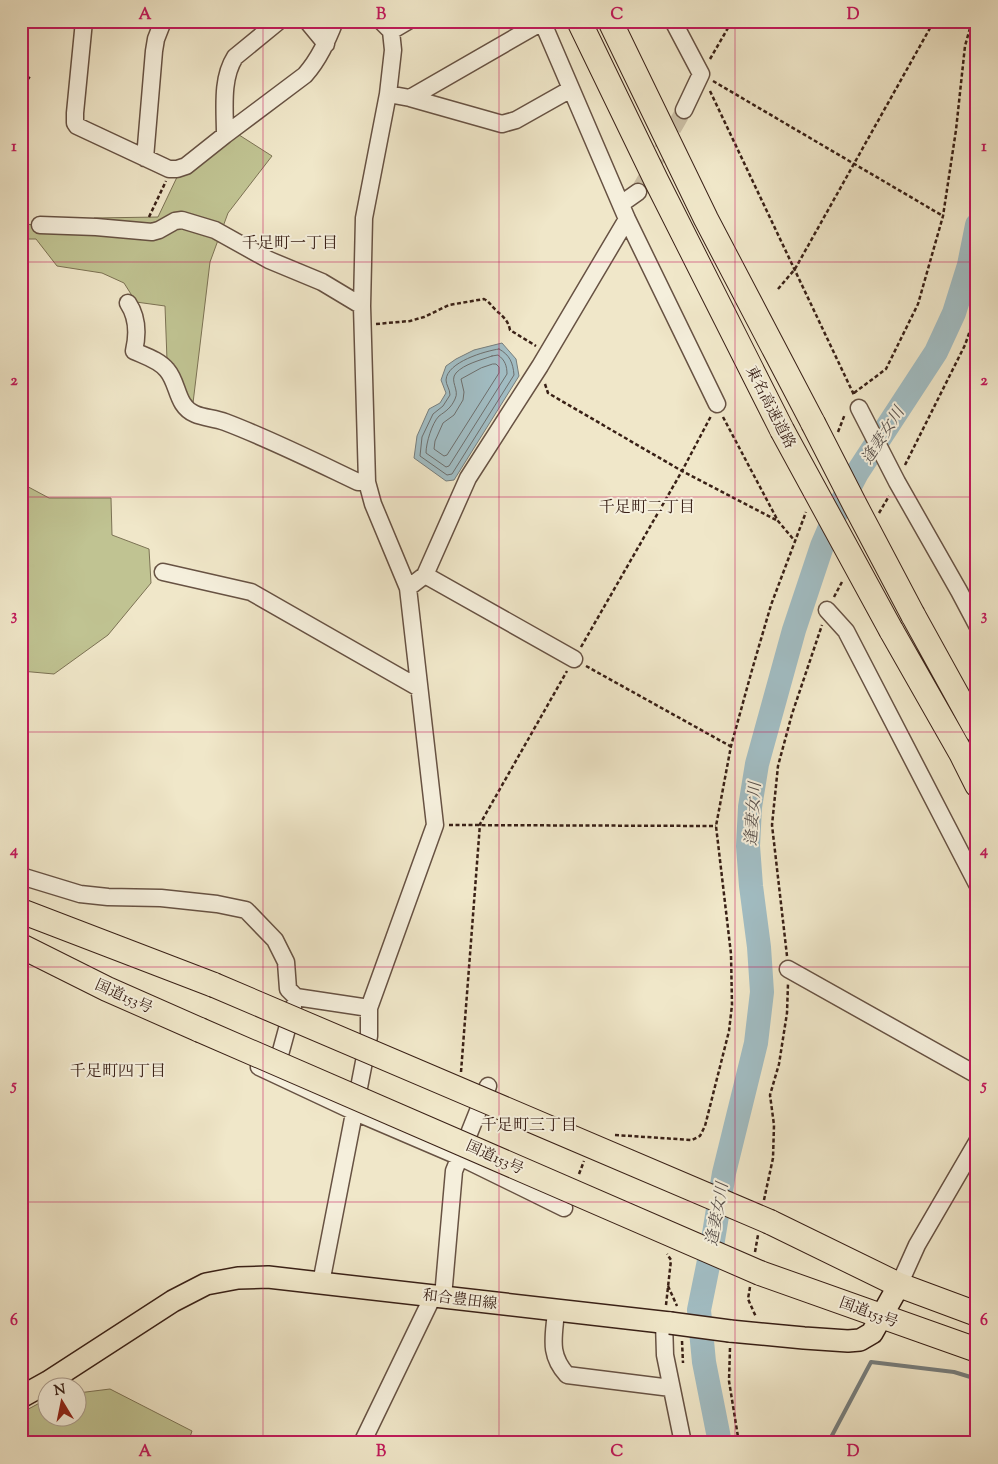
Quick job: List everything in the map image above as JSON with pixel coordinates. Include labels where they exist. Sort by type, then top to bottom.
[{"type":"highway","name":"東名高速道路","points":[[579,21],[656,180],[782,430],[977,785]]},
{"type":"highway","name":"東名高速道路","points":[[610,21],[706,219],[855,506],[977,731]]},
{"type":"highway","points":[[21,911],[214,985],[764,1221],[899,1285],[977,1314]]},
{"type":"highway","name":"国道153号","points":[[21,946],[106,990],[755,1269],[882,1317],[977,1350]]},
{"type":"main road","name":"和合豊田線","points":[[21,1397],[48,1382],[173,1301],[206,1284],[238,1278],[268,1277],[556,1311],[667,1322],[730,1331],[848,1341],[860,1340],[872,1333],[899,1285]]},
{"type":"street","points":[[84,21],[75,123],[77,126],[172,169],[186,166],[224,135],[305,75],[326,44],[335,21]]},
{"type":"street","points":[[146,158],[154,51],[162,21]]},
{"type":"street","points":[[224,135],[226,78],[231,64],[235,57],[279,21]]},
{"type":"street","points":[[308,21],[326,44]]},
{"type":"street","points":[[321,1283],[369,1036],[369,1008],[436,826],[408,588],[373,504],[367,482],[362,324],[364,218],[388,94],[393,50],[386,26],[408,21]]},
{"type":"street","points":[[673,21],[701,74],[684,110]]},
{"type":"street","points":[[410,98],[542,22],[624,211],[717,404]]},
{"type":"street","points":[[388,94],[410,98],[502,124],[516,120],[571,89]]},
{"type":"street","points":[[408,588],[425,575],[468,478],[544,360],[624,211],[638,192]]},
{"type":"street","points":[[40,225],[96,226],[142,232],[159,230],[175,221],[182,220],[215,230],[269,260],[322,282],[362,306]]},
{"type":"street","points":[[128,304],[134,311],[137,325],[134,351],[166,369],[172,377],[178,395],[185,407],[195,414],[223,421],[249,432],[358,482],[367,482]]},
{"type":"street","points":[[856,401],[897,482],[960,591],[977,625]]},
{"type":"street","points":[[163,572],[251,592],[419,688]]},
{"type":"street","points":[[425,575],[574,659]]},
{"type":"street","points":[[827,610],[846,631],[977,884]]},
{"type":"street","points":[[21,876],[80,894],[161,898],[218,904],[246,910],[275,940],[286,962],[288,988],[296,997],[369,1008]]},
{"type":"street","points":[[788,969],[977,1075]]},
{"type":"street","points":[[79,986],[238,1055],[274,1075],[460,1157],[564,1208]]},
{"type":"street","points":[[274,1075],[296,997]]},
{"type":"street","points":[[362,1443],[438,1296],[454,1171],[488,1086]]},
{"type":"street","points":[[899,1285],[917,1246],[977,1142]]},
{"type":"street","points":[[556,1311],[554,1353],[559,1366],[567,1375],[671,1388]]},
{"type":"street","points":[[667,1322],[665,1354],[683,1443]]},
{"type":"path","points":[[701,74],[732,21]]},
{"type":"path","points":[[778,290],[795,269],[934,21]]},
{"type":"path","points":[[701,74],[856,401],[886,369],[918,304],[942,216],[956,130],[965,46],[972,21]]},
{"type":"path","points":[[21,73],[31,79]]},
{"type":"path","points":[[701,74],[942,216]]},
{"type":"path","points":[[142,232],[172,169]]},
{"type":"path","points":[[362,324],[410,321],[450,305],[484,299],[489,301],[495,310],[504,316],[509,323],[510,330],[544,360],[548,393],[682,471],[778,521]]},
{"type":"path","points":[[878,516],[897,482],[965,345],[977,310]]},
{"type":"path","points":[[461,1074],[480,824],[682,471],[717,404]]},
{"type":"path","points":[[615,1135],[692,1140],[700,1136],[705,1126],[729,1031],[732,1005],[731,954],[716,826],[731,746],[771,605],[794,540],[778,521],[717,404]]},
{"type":"path","points":[[756,1318],[748,1299],[764,1221],[767,1180],[773,1158],[774,1125],[770,1094],[779,1064],[787,1013],[788,969],[772,825],[778,766],[792,714],[827,610],[845,576]]},
{"type":"path","points":[[574,659],[731,746]]},
{"type":"path","points":[[436,826],[480,824],[716,826]]},
{"type":"path","points":[[578,1175],[585,1159]]},
{"type":"path","points":[[659,1251],[668,1254],[671,1260],[667,1322]]},
{"type":"path","points":[[730,1331],[729,1381],[739,1443]]},
{"type":"green space","points":[[236,133],[272,156],[228,213],[210,262],[193,403],[190,405],[167,360],[165,306],[136,302],[124,283],[102,273],[57,266],[36,239],[21,239],[21,220],[25,224],[84,230],[94,218],[158,217],[178,175]]},
{"type":"green space","points":[[21,483],[49,498],[111,498],[112,535],[149,549],[151,583],[108,635],[54,674],[21,671]]},
{"type":"green space","points":[[110,1389],[192,1431],[188,1443],[21,1443],[21,1413],[38,1404],[38,1426],[88,1426],[88,1392]]},
{"type":"water","points":[[502,343],[516,359],[519,376],[454,480],[446,481],[414,458],[417,436],[429,409],[440,403],[446,393],[441,380],[446,366],[474,350]]},
{"type":"waterway","name":"逢妻女川","points":[[720,1443],[704,1362],[699,1310],[724,1173],[756,1043],[762,992],[748,846],[750,807],[757,764],[794,630],[822,546],[837,511],[857,473],[936,352],[954,313],[969,265],[977,225]]},
{"type":"waterway","points":[[828,1443],[871,1362],[954,1372],[977,1379]]},
{"type":"tunnel","points":[[638,192],[684,110]]},
{"type":"district","name":"千足町一丁目","points":[[290,242]]},
{"type":"district","name":"千足町二丁目","points":[[647,506]]},
{"type":"district","name":"千足町四丁目","points":[[118,1070]]},
{"type":"district","name":"千足町三丁目","points":[[529,1124]]}]
